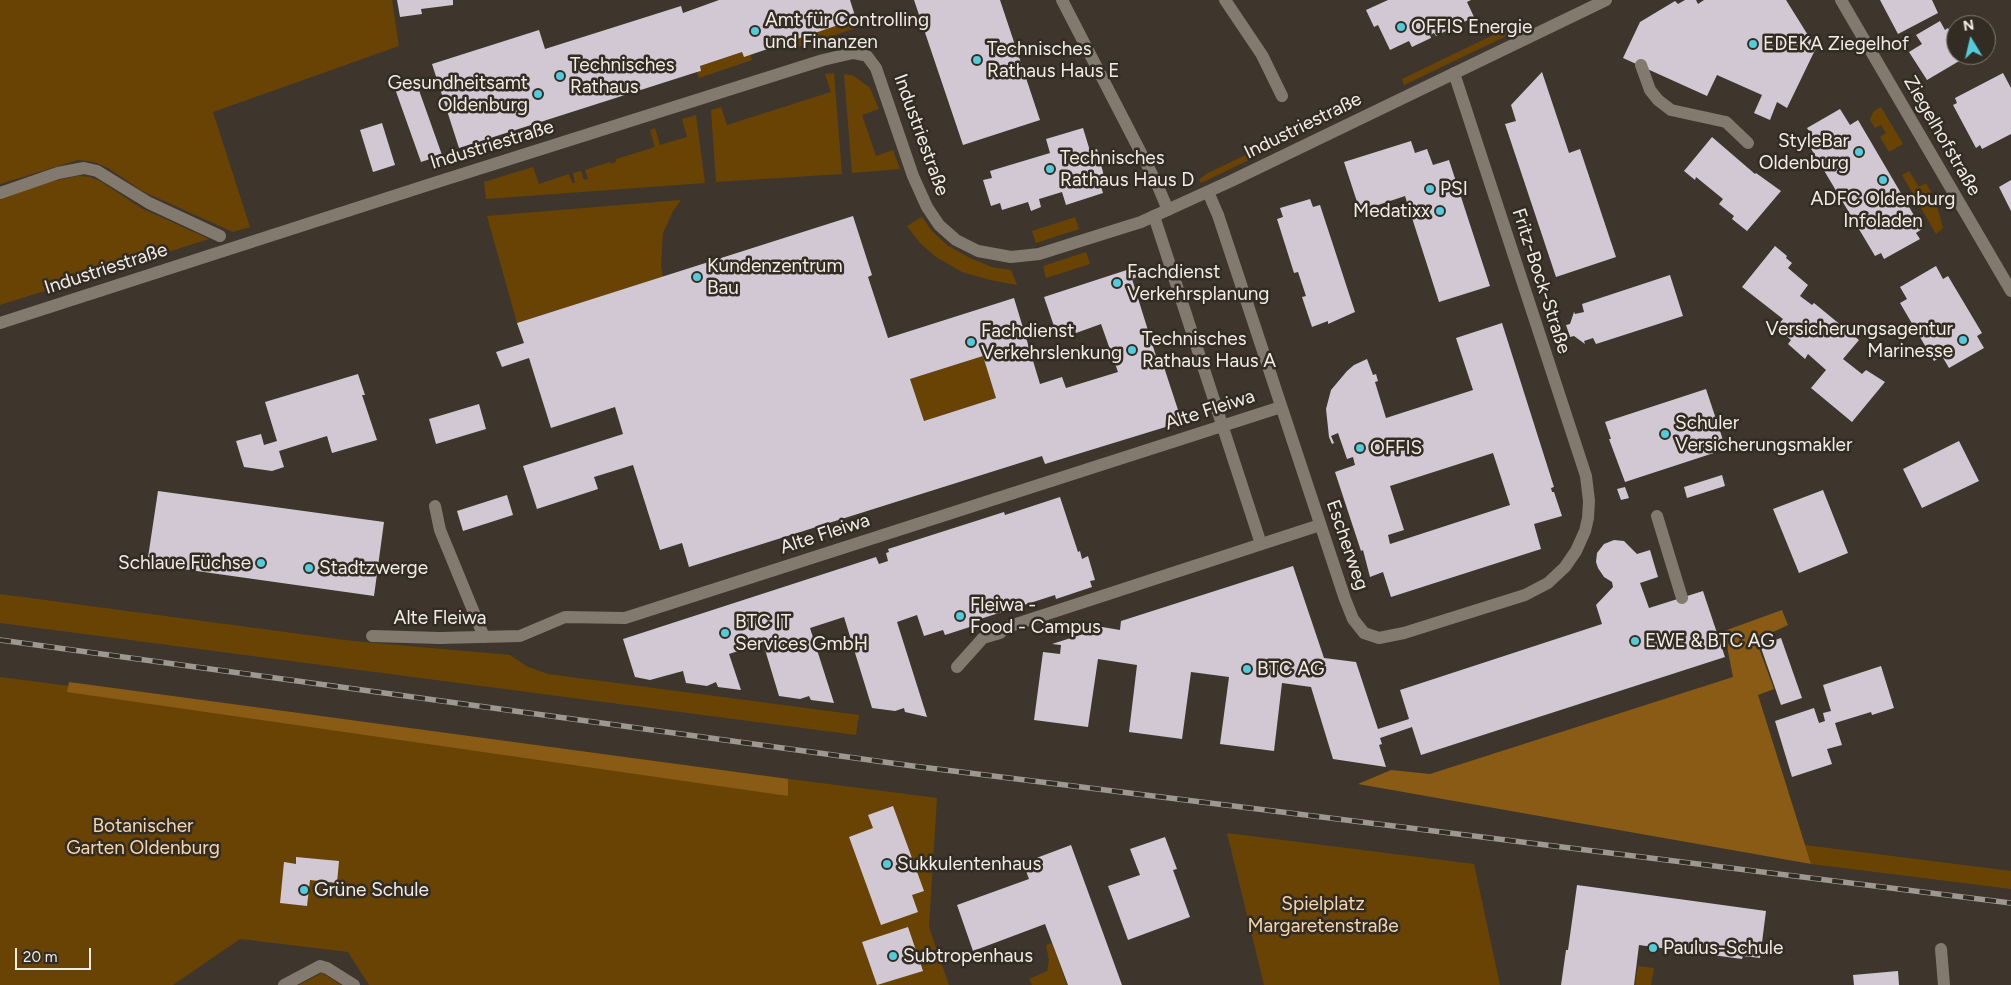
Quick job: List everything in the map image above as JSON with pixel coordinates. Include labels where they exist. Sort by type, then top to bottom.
[{"type":"street","points":[[1062,0],[1153,176],[1168,210]]},
{"type":"street","points":[[1225,0],[1262,55],[1282,96]]},
{"type":"street","name":"Industriestraße","points":[[0,323],[823,60],[853,53],[867,56],[876,68],[913,176],[927,207],[939,225],[956,240],[978,251],[994,255],[1027,256],[1039,254],[1113,231],[1168,210],[1606,0]]},
{"type":"street","name":"Ziegelhofstraße","points":[[1841,0],[2011,291]]},
{"type":"street","points":[[1641,65],[1650,90],[1658,100],[1671,110],[1726,122],[1748,143]]},
{"type":"street","name":"Fritz-Bock-Straße","points":[[1454,73],[1586,476],[1589,501]]},
{"type":"street","points":[[0,193],[58,173],[84,168],[97,171],[149,203],[220,236]]},
{"type":"street","name":"Escherweg","points":[[1208,192],[1218,214],[1344,599],[1353,619],[1364,633],[1379,638],[1404,633],[1525,595],[1548,583],[1565,567],[1576,550],[1586,524],[1589,501]]},
{"type":"street","points":[[1154,216],[1261,544]]},
{"type":"street","name":"Alte Fleiwa","points":[[372,636],[440,638],[520,636],[565,617],[625,618],[1281,407]]},
{"type":"street","points":[[435,506],[440,530],[484,637]]},
{"type":"street","points":[[1657,516],[1682,598]]},
{"type":"street","points":[[957,667],[983,638],[1000,633],[1007,627],[1320,525]]},
{"type":"street","points":[[1941,949],[1944,985]]},
{"type":"street","points":[[284,985],[320,966],[334,971],[354,985]]},
{"type":"green space","points":[[0,0],[392,0],[399,46],[213,112],[250,227],[233,232],[142,191],[108,168],[94,162],[78,160],[0,184]]},
{"type":"green space","points":[[856,19],[859,27],[789,50],[787,42]]},
{"type":"green space","points":[[1520,22],[1523,28],[1404,85],[1402,79]]},
{"type":"green space","points":[[742,52],[750,54],[752,60],[699,78],[697,72],[701,71],[700,66]]},
{"type":"green space","points":[[834,73],[842,174],[716,182],[711,110],[721,107],[727,125],[831,92],[825,74]]},
{"type":"green space","points":[[844,74],[854,76],[870,88],[879,109],[862,115],[876,156],[893,150],[900,169],[852,173]]},
{"type":"green space","points":[[1881,107],[1903,144],[1889,152],[1880,137],[1886,133],[1881,125],[1875,128],[1870,120],[1873,112]]},
{"type":"green space","points":[[1338,110],[1341,116],[1201,183],[1199,180],[1206,174]]},
{"type":"green space","points":[[696,115],[705,183],[486,199],[484,182],[533,167],[539,184],[569,174],[572,183],[575,183],[573,173],[581,171],[584,180],[588,179],[585,170],[610,162],[611,164],[616,162],[616,159],[655,147],[650,130],[655,128],[660,145],[687,137],[682,119]]},
{"type":"green space","points":[[1909,171],[1919,187],[1926,183],[1935,199],[1943,228],[1936,234],[1902,175]]},
{"type":"green space","points":[[78,176],[90,177],[100,181],[141,208],[209,239],[0,305],[0,199],[48,182]]},
{"type":"green space","points":[[681,200],[673,211],[663,233],[661,265],[663,277],[517,323],[487,216]]},
{"type":"green space","points":[[922,217],[932,231],[947,245],[968,257],[992,267],[1011,270],[1017,285],[962,272],[936,257],[920,243],[907,226]]},
{"type":"green space","points":[[1075,217],[1079,229],[1036,243],[1032,231]]},
{"type":"green space","points":[[1086,252],[1090,264],[1046,278],[1043,266]]},
{"type":"green space","points":[[983,356],[996,398],[924,421],[910,379]]},
{"type":"green space","points":[[0,594],[353,641],[510,655],[528,667],[548,674],[859,715],[856,735],[0,623]]},
{"type":"green space","name":"Botanischer Garten Oldenburg","points":[[0,677],[937,798],[929,927],[949,985],[369,985],[348,952],[240,939],[173,985],[0,985]]},
{"type":"green space","name":"Spielplatz Margaretenstraße","points":[[1227,833],[1474,864],[1500,985],[1264,985]]},
{"type":"green space","points":[[1805,845],[2011,871],[2011,889],[1811,864]]},
{"type":"green space","points":[[1052,943],[1067,985],[1032,985],[1029,979],[1047,971],[1049,960],[1046,945]]},
{"type":"green space","points":[[1638,966],[1654,968],[1651,985],[1635,985]]},
{"type":"green space","points":[[322,973],[341,985],[299,985]]},
{"type":"shaded area","points":[[1782,610],[1788,625],[1756,640],[1774,689],[1758,695],[1811,864],[1358,784],[1391,770],[1430,774],[1733,677],[1724,631]]},
{"type":"shaded area","points":[[69,682],[788,779],[788,796],[67,692]]},
{"type":"building","points":[[397,0],[453,0],[453,5],[421,9],[422,14],[400,17]]},
{"type":"building","name":"Technisches Rathaus","points":[[719,0],[850,0],[856,19],[744,57],[742,52],[700,66],[701,71],[459,148],[432,64],[539,30],[545,49],[681,6],[683,13]]},
{"type":"building","name":"Technisches Rathaus Haus E","points":[[914,0],[1000,0],[1040,120],[963,145]]},
{"type":"building","points":[[1388,0],[1471,0],[1467,2],[1474,17],[1436,36],[1434,33],[1430,35],[1431,38],[1412,47],[1409,41],[1390,50],[1378,25],[1374,27],[1366,10]]},
{"type":"building","points":[[1685,0],[1696,0],[1698,4],[1704,0],[1786,0],[1816,48],[1787,108],[1777,102],[1770,120],[1754,113],[1762,95],[1717,75],[1707,96],[1623,58],[1640,22],[1675,1],[1678,4]]},
{"type":"building","points":[[1880,0],[1932,0],[1938,13],[1898,34]]},
{"type":"building","points":[[1940,21],[1946,29],[1946,65],[1952,65],[1927,80],[1909,52],[1922,44],[1916,35]]},
{"type":"building","points":[[1542,72],[1569,153],[1580,149],[1616,257],[1556,277],[1505,124],[1516,121],[1511,105]]},
{"type":"building","points":[[2003,73],[2011,88],[2011,134],[1982,149],[1980,145],[1976,148],[1953,105],[1957,103],[1955,98]]},
{"type":"building","points":[[415,79],[442,155],[421,162],[394,86]]},
{"type":"building","points":[[1840,109],[1850,125],[1858,120],[1922,229],[1916,233],[1920,239],[1884,259],[1881,253],[1875,256],[1810,147],[1817,144],[1807,128]]},
{"type":"building","points":[[382,123],[395,165],[373,172],[360,130]]},
{"type":"building","name":"Technisches Rathaus Haus D","points":[[1083,128],[1090,151],[1097,149],[1104,176],[1098,177],[1103,193],[1066,205],[1062,192],[1039,199],[1041,207],[1031,211],[1028,202],[1002,210],[1000,203],[991,206],[983,180],[992,178],[990,171],[1050,153],[1046,139]]},
{"type":"building","points":[[1712,137],[1755,174],[1781,191],[1747,231],[1732,219],[1734,216],[1719,204],[1723,199],[1696,177],[1695,180],[1684,171]]},
{"type":"building","points":[[1411,141],[1415,153],[1427,149],[1433,165],[1449,160],[1490,286],[1439,302],[1405,196],[1360,211],[1344,162]]},
{"type":"building","points":[[2011,180],[2011,211],[1999,187]]},
{"type":"building","points":[[1310,199],[1313,207],[1320,205],[1355,312],[1328,324],[1328,321],[1312,327],[1302,297],[1306,296],[1298,272],[1294,273],[1277,219],[1283,217],[1280,208]]},
{"type":"building","points":[[853,216],[872,275],[868,277],[888,338],[1014,298],[1040,384],[1062,377],[1066,388],[1118,372],[1101,324],[1076,333],[1074,326],[1056,332],[1044,297],[1136,267],[1139,276],[1132,279],[1156,356],[1160,355],[1182,422],[1045,464],[1042,456],[689,567],[682,543],[660,550],[633,465],[594,477],[598,489],[537,509],[523,466],[623,434],[615,407],[551,428],[529,358],[502,367],[496,352],[524,343],[517,323]],"holes":[[[983,356],[996,398],[924,421],[910,379]]]},
{"type":"building","points":[[1775,246],[1792,263],[1788,268],[1808,285],[1800,296],[1812,305],[1814,303],[1859,340],[1843,359],[1862,374],[1866,370],[1885,382],[1852,422],[1811,388],[1826,370],[1808,354],[1805,359],[1788,344],[1791,340],[1776,327],[1783,319],[1742,287]]},
{"type":"building","points":[[1936,266],[1943,279],[1948,276],[1982,333],[1977,336],[1984,348],[1949,368],[1942,356],[1934,361],[1900,303],[1907,299],[1900,287]]},
{"type":"building","points":[[1670,275],[1683,316],[1596,344],[1593,338],[1584,341],[1585,344],[1574,336],[1570,337],[1566,325],[1570,324],[1574,312],[1575,314],[1584,312],[1582,304]]},
{"type":"building","points":[[1502,323],[1554,487],[1551,488],[1552,492],[1554,492],[1562,516],[1534,524],[1541,549],[1391,597],[1383,572],[1370,577],[1363,550],[1361,551],[1335,472],[1355,465],[1353,457],[1347,459],[1338,433],[1331,436],[1334,443],[1332,444],[1329,437],[1326,409],[1331,390],[1347,371],[1354,365],[1367,359],[1373,375],[1376,374],[1378,381],[1375,382],[1386,418],[1473,390],[1456,338]],"holes":[[[1493,453],[1510,505],[1390,544],[1388,535],[1404,530],[1390,486]]]},
{"type":"building","points":[[358,374],[365,395],[362,395],[377,440],[332,453],[327,436],[279,451],[284,467],[272,471],[244,467],[236,441],[261,434],[264,445],[277,441],[265,402]]},
{"type":"building","name":"Schuler Versicherungsmakler","points":[[1706,389],[1726,449],[1625,482],[1609,439],[1611,439],[1605,422]]},
{"type":"building","points":[[479,404],[486,429],[436,444],[429,419]]},
{"type":"building","points":[[1959,441],[1979,481],[1922,508],[1903,469]]},
{"type":"building","points":[[1722,475],[1725,486],[1687,498],[1684,487]]},
{"type":"building","points":[[1625,487],[1629,498],[1621,500],[1617,489]]},
{"type":"building","points":[[1823,490],[1848,553],[1799,573],[1773,509]]},
{"type":"building","points":[[158,491],[384,522],[374,596],[147,564]]},
{"type":"building","points":[[507,495],[513,515],[463,531],[457,511]]},
{"type":"building","points":[[1060,497],[1078,552],[1080,551],[1082,559],[1088,556],[1095,580],[1090,581],[1092,587],[1056,599],[1055,595],[977,620],[979,624],[945,635],[943,630],[924,636],[917,615],[897,622],[927,717],[905,712],[904,708],[895,711],[872,708],[844,617],[810,628],[834,703],[811,700],[809,696],[800,699],[779,696],[763,643],[729,654],[741,690],[718,687],[716,682],[707,686],[686,683],[683,671],[650,680],[635,677],[623,639],[876,557],[879,564],[888,561],[886,553],[889,552],[888,549],[1004,512],[1005,515]]},
{"type":"building","points":[[1614,540],[1624,541],[1637,554],[1650,550],[1658,577],[1640,583],[1649,608],[1703,591],[1725,657],[1421,755],[1412,727],[1380,738],[1382,744],[1379,745],[1386,767],[1333,759],[1311,687],[1282,683],[1274,751],[1220,744],[1229,677],[1191,672],[1182,739],[1129,732],[1137,665],[1098,659],[1088,727],[1034,720],[1043,652],[1060,654],[1061,645],[1052,644],[1096,630],[1096,626],[1120,630],[1121,621],[1293,566],[1324,658],[1356,662],[1378,729],[1409,719],[1400,690],[1602,624],[1596,605],[1613,587],[1612,582],[1604,577],[1598,568],[1596,562],[1597,553],[1604,544]]},
{"type":"building","points":[[1781,638],[1802,698],[1781,705],[1760,645]]},
{"type":"building","points":[[1881,666],[1894,708],[1872,715],[1871,712],[1835,723],[1842,745],[1827,749],[1832,764],[1792,777],[1775,721],[1814,708],[1819,723],[1825,721],[1823,713],[1831,711],[1823,685]]},
{"type":"building","name":"Sukkulentenhaus","points":[[893,806],[924,891],[912,895],[918,912],[881,925],[849,837],[873,828],[868,815]]},
{"type":"building","points":[[1165,837],[1177,869],[1173,870],[1190,917],[1128,940],[1108,886],[1140,875],[1130,849]]},
{"type":"building","points":[[1071,845],[1122,985],[1068,985],[1045,924],[973,951],[957,905],[1029,879],[1023,863]]},
{"type":"building","points":[[296,857],[339,861],[337,883],[310,880],[307,906],[280,903],[284,862],[296,864]]},
{"type":"building","points":[[1577,885],[1766,911],[1760,958],[1743,956],[1742,959],[1639,945],[1634,985],[1561,985]]},
{"type":"building","name":"Subtropenhaus","points":[[908,927],[923,971],[877,985],[862,942]]},
{"type":"building","points":[[1898,971],[1899,985],[1854,985],[1853,975]]},
{"type":"railway","points":[[0,640],[913,766],[2011,903]]},
{"type":"place","name":"OFFIS Energie","points":[[1401,27]]},
{"type":"place","name":"Amt für Controlling und Finanzen","points":[[755,31]]},
{"type":"place","name":"EDEKA Ziegelhof","points":[[1753,44]]},
{"type":"place","name":"Technisches Rathaus Haus E","points":[[977,60]]},
{"type":"place","name":"Technisches Rathaus","points":[[560,76]]},
{"type":"place","name":"Gesundheitsamt Oldenburg","points":[[538,94]]},
{"type":"place","name":"StyleBar Oldenburg","points":[[1859,152]]},
{"type":"place","name":"Technisches Rathaus Haus D","points":[[1050,169]]},
{"type":"place","name":"ADFC Oldenburg Infoladen","points":[[1883,180]]},
{"type":"place","name":"PSI","points":[[1430,189]]},
{"type":"place","name":"Medatixx","points":[[1440,211]]},
{"type":"place","name":"Kundenzentrum Bau","points":[[697,277]]},
{"type":"place","name":"Fachdienst Verkehrsplanung","points":[[1117,283]]},
{"type":"place","name":"Versicherungsagentur Marinesse","points":[[1963,340]]},
{"type":"place","name":"Fachdienst Verkehrslenkung","points":[[971,342]]},
{"type":"place","name":"Technisches Rathaus Haus A","points":[[1132,350]]},
{"type":"place","name":"Schuler Versicherungsmakler","points":[[1665,434]]},
{"type":"place","name":"OFFIS","points":[[1360,448]]},
{"type":"place","name":"Schlaue Füchse","points":[[261,563]]},
{"type":"place","name":"Stadtzwerge","points":[[309,568]]},
{"type":"place","name":"Fleiwa - Food - Campus","points":[[960,616]]},
{"type":"place","name":"BTC IT Services GmbH","points":[[725,633]]},
{"type":"place","name":"EWE & BTC AG","points":[[1635,641]]},
{"type":"place","name":"BTC AG","points":[[1247,669]]},
{"type":"place","name":"Sukkulentenhaus","points":[[887,864]]},
{"type":"place","name":"Grüne Schule","points":[[304,890]]},
{"type":"place","name":"Paulus-Schule","points":[[1653,948]]},
{"type":"place","name":"Subtropenhaus","points":[[893,956]]}]
